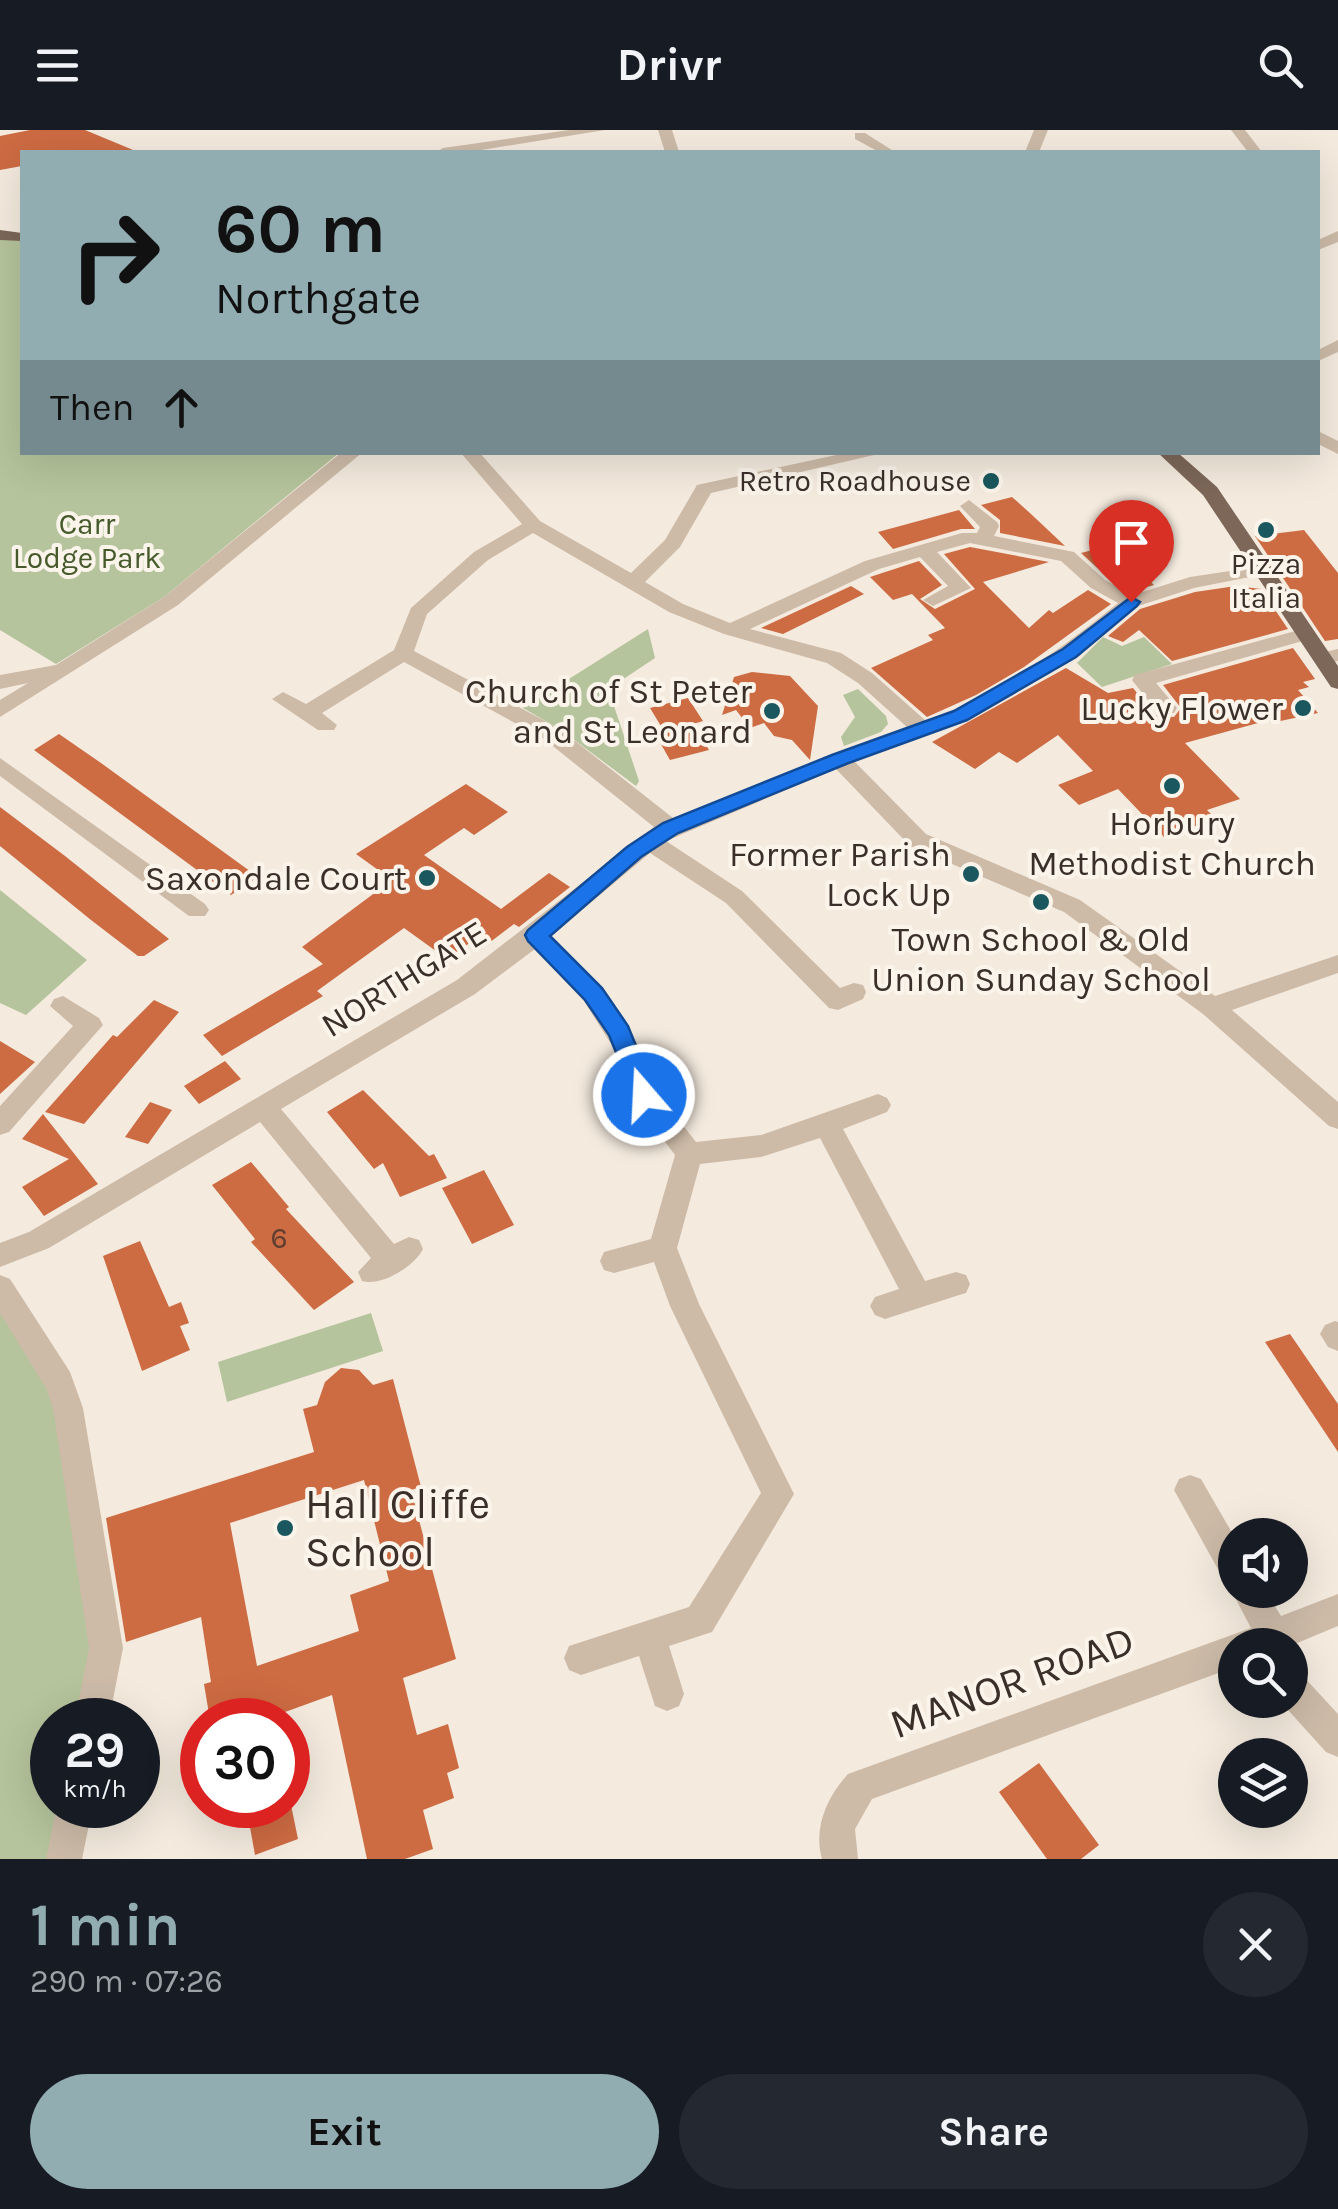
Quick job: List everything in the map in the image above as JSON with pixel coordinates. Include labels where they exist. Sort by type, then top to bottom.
[{"type":"main road","points":[[1169,455],[1210,491],[1306,634],[1331,657],[1338,682]]},
{"type":"street","points":[[457,150],[598,130]]},
{"type":"street","points":[[860,136],[884,150]]},
{"type":"street","points":[[0,710],[172,601],[350,455]]},
{"type":"street","points":[[472,455],[533,525],[676,608],[730,630],[834,658],[865,678],[923,730]]},
{"type":"street","points":[[632,583],[673,543],[704,489],[864,455]]},
{"type":"street","points":[[969,506],[990,526],[982,540]]},
{"type":"street","points":[[283,699],[316,719],[403,653],[418,612],[481,556],[533,525]]},
{"type":"street","points":[[730,630],[872,564],[970,538],[1066,556],[1098,584],[1131,602],[1190,583],[1263,569]]},
{"type":"street","points":[[924,550],[960,588],[933,600]]},
{"type":"street","name":"NORTHGATE","points":[[0,1255],[39,1240],[466,988],[660,834],[839,759],[960,716],[1069,653],[1131,602]]},
{"type":"street","points":[[1166,708],[1142,680],[1306,634]]},
{"type":"street","points":[[403,653],[552,734],[734,897],[838,1001],[854,992]]},
{"type":"street","points":[[0,682],[36,672],[66,670]]},
{"type":"street","points":[[839,759],[880,805],[929,848],[1072,906],[1212,1007],[1338,1118]]},
{"type":"street","points":[[0,765],[197,910]]},
{"type":"street","points":[[536,935],[594,994],[630,1053],[644,1095],[688,1153],[722,1156],[746,1152],[878,1105]]},
{"type":"street","points":[[1212,1007],[1338,964]]},
{"type":"street","points":[[0,1124],[90,1025],[64,1006]]},
{"type":"street","points":[[262,1105],[391,1260]]},
{"type":"street","points":[[826,1124],[918,1296]]},
{"type":"street","points":[[580,1658],[700,1620],[778,1494],[685,1306],[664,1248],[688,1153]]},
{"type":"street","points":[[614,1261],[664,1248]]},
{"type":"street","points":[[884,1306],[956,1284]]},
{"type":"street","points":[[0,1288],[58,1382],[68,1408],[106,1648],[96,1698]]},
{"type":"street","points":[[1190,1490],[1218,1539]]},
{"type":"street","points":[[1292,1628],[1338,1610]]},
{"type":"street","points":[[649,1635],[667,1694]]},
{"type":"street","name":"MANOR ROAD","points":[[840,1859],[836,1850],[839,1820],[846,1801],[860,1786],[1218,1656]]},
{"type":"street","points":[[1308,1707],[1338,1740]]},
{"type":"street","points":[[64,1859],[70,1828]]},
{"type":"green space","name":"Carr Lodge Park","points":[[0,235],[20,237],[20,455],[337,455],[164,597],[56,664],[0,630]]},
{"type":"green space","points":[[648,629],[655,658],[613,686],[612,700],[639,781],[636,786],[561,730],[523,708]]},
{"type":"green space","points":[[1103,637],[1122,646],[1144,637],[1172,664],[1102,687],[1077,663]]},
{"type":"green space","points":[[858,689],[886,716],[888,724],[881,732],[844,746],[841,737],[855,717],[843,695]]},
{"type":"green space","points":[[0,890],[87,960],[26,1015],[0,1003]]},
{"type":"green space","points":[[0,1288],[59,1382],[106,1648],[96,1698],[30,1698],[30,1828],[70,1828],[64,1859],[0,1859]]},
{"type":"green space","points":[[371,1313],[383,1351],[227,1402],[218,1362]]},
{"type":"building","points":[[30,130],[85,130],[133,150],[20,150],[20,166],[0,170],[0,136]]},
{"type":"building","points":[[1012,497],[1065,546],[1000,533],[1000,520],[981,505]]},
{"type":"building","points":[[959,510],[975,529],[961,529],[893,549],[878,532]]},
{"type":"building","points":[[1304,530],[1338,573],[1338,639],[1325,641],[1255,536]]},
{"type":"building","points":[[1112,545],[1154,585],[1133,591],[1107,577],[1081,553]]},
{"type":"building","points":[[970,547],[1049,562],[983,582],[1029,628],[1049,610],[1053,613],[1088,590],[1111,604],[1024,667],[927,717],[871,668],[933,640],[928,635],[945,628],[912,594],[893,600],[870,577],[919,561],[942,585],[920,599],[935,609],[975,589],[944,554]]},
{"type":"building","points":[[851,586],[864,594],[783,634],[761,628]]},
{"type":"building","points":[[1236,586],[1261,589],[1288,629],[1172,661],[1139,630],[1123,642],[1108,636],[1140,609],[1195,592]]},
{"type":"building","points":[[1293,648],[1315,679],[1303,682],[1309,687],[1298,690],[1318,713],[1271,723],[1269,720],[1185,743],[1240,799],[1207,810],[1216,819],[1164,837],[1118,789],[1079,805],[1058,785],[1093,771],[1058,735],[1017,763],[999,752],[975,769],[932,742],[1066,668],[1108,693],[1133,688],[1155,715],[1174,717],[1181,708],[1163,685]]},
{"type":"building","name":"Church of St Peter and St Leonard","points":[[752,672],[790,676],[818,706],[810,760],[792,740],[774,736],[764,723],[750,728],[736,710],[722,715],[734,677]]},
{"type":"building","points":[[688,698],[703,721],[693,724],[709,750],[670,760],[658,739],[667,736],[650,708]]},
{"type":"building","points":[[59,734],[258,877],[231,895],[34,750]]},
{"type":"building","name":"Saxondale Court","points":[[466,784],[508,812],[474,835],[464,828],[424,855],[501,909],[549,873],[570,887],[519,927],[514,924],[481,949],[471,942],[447,959],[404,928],[317,991],[323,996],[222,1056],[203,1035],[323,964],[302,947],[392,880],[356,854]]},
{"type":"building","points":[[0,807],[169,939],[138,956],[91,920],[0,846]]},
{"type":"building","points":[[154,1000],[179,1012],[84,1124],[45,1112],[113,1035],[117,1037]]},
{"type":"building","points":[[0,1041],[35,1062],[0,1094]]},
{"type":"building","points":[[225,1061],[241,1079],[199,1104],[184,1086]]},
{"type":"building","points":[[363,1090],[429,1156],[434,1154],[447,1178],[400,1197],[383,1163],[374,1169],[327,1112]]},
{"type":"building","points":[[150,1102],[172,1110],[148,1144],[125,1137]]},
{"type":"building","points":[[43,1114],[98,1184],[44,1216],[22,1187],[69,1159],[22,1139]]},
{"type":"building","points":[[251,1162],[289,1207],[286,1209],[354,1282],[314,1310],[251,1242],[255,1239],[212,1185]]},
{"type":"building","points":[[484,1170],[514,1225],[472,1244],[442,1188]]},
{"type":"building","points":[[140,1241],[169,1307],[181,1302],[189,1323],[180,1326],[190,1350],[142,1371],[103,1256]]},
{"type":"building","points":[[1290,1334],[1338,1404],[1338,1452],[1265,1342]]},
{"type":"building","points":[[341,1368],[359,1370],[373,1385],[393,1379],[421,1487],[411,1490],[456,1659],[403,1678],[417,1735],[448,1724],[459,1768],[447,1773],[454,1798],[423,1810],[433,1849],[405,1859],[367,1859],[332,1695],[310,1703],[310,1698],[206,1698],[204,1684],[211,1682],[201,1617],[126,1642],[106,1518],[314,1452],[303,1409],[317,1405],[325,1382]],"holes":[[[364,1480],[389,1581],[350,1595],[359,1631],[257,1666],[230,1523]]]},
{"type":"building","points":[[1039,1763],[1099,1845],[1081,1859],[1047,1859],[999,1792]]},
{"type":"building","points":[[250,1828],[296,1828],[298,1839],[255,1855]]},
{"type":"place","name":"Retro Roadhouse","points":[[991,481]]},
{"type":"place","name":"Pizza Italia","points":[[1266,530]]},
{"type":"place","name":"Lucky Flower","points":[[1303,708]]},
{"type":"place","name":"Church of St Peter and St Leonard","points":[[772,711]]},
{"type":"place","name":"Horbury Methodist Church","points":[[1172,786]]},
{"type":"place","name":"Former Parish Lock Up","points":[[971,874]]},
{"type":"place","name":"Saxondale Court","points":[[427,878]]},
{"type":"place","name":"Town School & Old Union Sunday School","points":[[1041,902]]},
{"type":"place","name":"Hall Cliffe School","points":[[285,1528]]},
{"type":"route","points":[[644,1095],[620,1032],[594,994],[536,935],[634,852],[670,828],[839,759],[960,716],[1069,653],[1131,602]]}]
